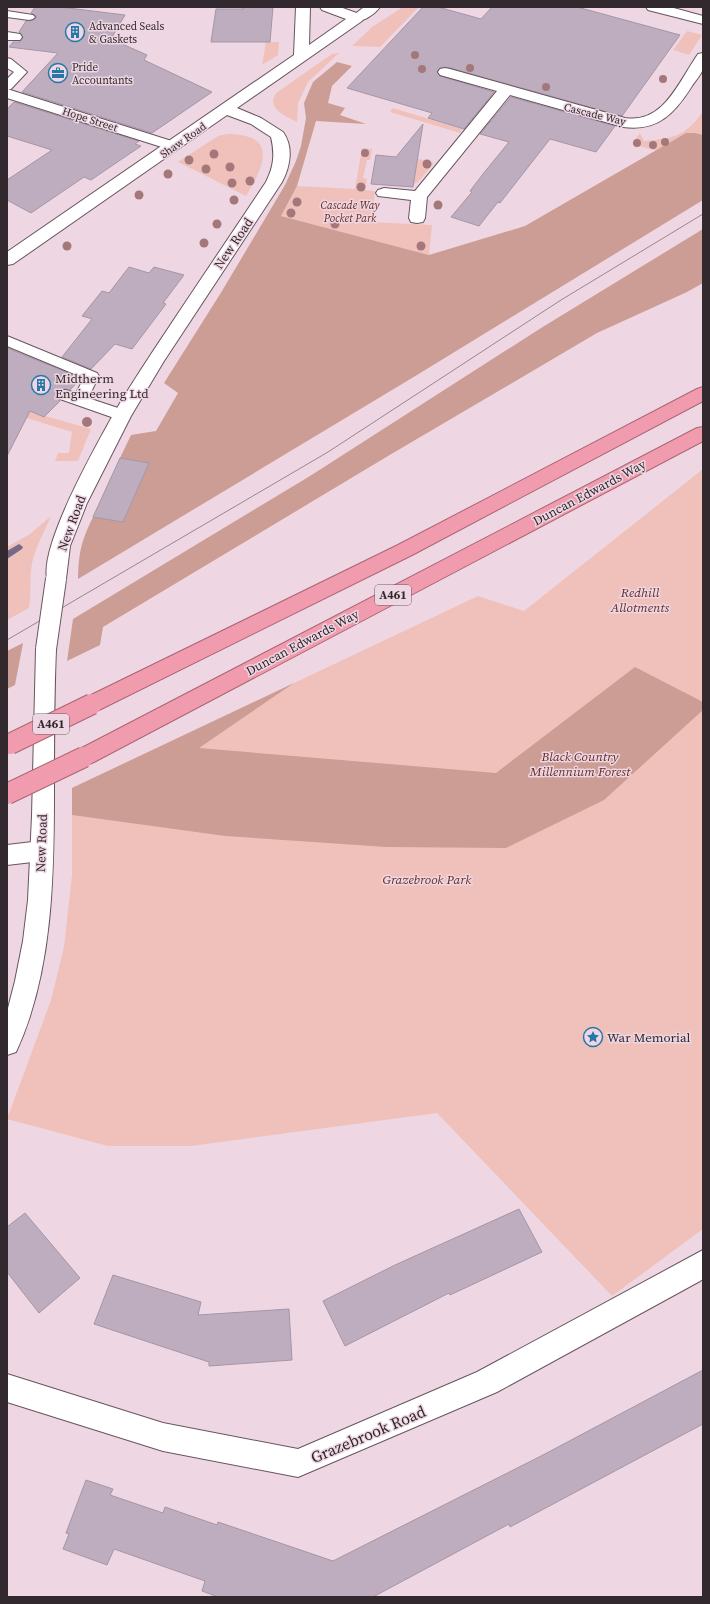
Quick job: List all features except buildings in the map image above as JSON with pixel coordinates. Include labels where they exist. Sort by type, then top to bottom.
[{"type":"highway","name":"A461","points":[[9,745],[405,550],[703,393]]},
{"type":"highway","name":"Duncan Edwards Way","points":[[7,794],[84,757],[703,433]]},
{"type":"street","points":[[301,57],[303,7]]},
{"type":"street","points":[[328,7],[357,18]]},
{"type":"street","name":"Shaw Road","points":[[7,260],[373,7]]},
{"type":"street","points":[[653,7],[703,20]]},
{"type":"street","name":"Cascade Way","points":[[445,72],[633,124],[656,119],[665,112],[703,57]]},
{"type":"street","points":[[417,218],[419,196],[506,90]]},
{"type":"street","name":"Hope Street","points":[[7,93],[173,146]]},
{"type":"street","name":"New Road","points":[[7,1044],[23,995],[34,949],[41,851],[46,649],[60,546],[77,504],[122,415],[158,357],[274,182],[281,168],[283,153],[278,135],[256,121],[226,109]]},
{"type":"street","points":[[384,193],[419,196]]},
{"type":"street","points":[[7,856],[41,851]]},
{"type":"street","name":"Grazebrook Road","points":[[7,1388],[163,1437],[298,1464],[487,1382],[691,1272],[703,1263]]},
{"type":"lane","points":[[7,14],[29,17]]},
{"type":"lane","points":[[7,62],[21,72],[7,86]]},
{"type":"lane","points":[[7,341],[92,376],[80,400]]},
{"type":"lane","points":[[65,395],[122,415]]},
{"type":"green space","points":[[403,7],[419,7],[380,47],[352,46],[372,27]]},
{"type":"green space","points":[[687,31],[702,35],[689,55],[673,50]]},
{"type":"green space","points":[[266,42],[279,42],[278,55],[262,65]]},
{"type":"green space","points":[[339,53],[308,82],[298,103],[297,122],[275,108],[274,99],[276,93],[332,54]]},
{"type":"green space","points":[[337,62],[352,66],[332,86],[328,103],[345,108],[340,115],[366,124],[316,121],[297,186],[281,216],[429,255],[525,226],[686,133],[703,135],[703,200],[417,375],[78,579],[81,547],[93,517],[123,522],[149,463],[120,458],[131,435],[156,431],[178,393],[164,383],[222,291],[285,185],[301,146],[306,118],[304,103],[313,82]]},
{"type":"green space","points":[[393,108],[462,129],[460,133],[390,112]]},
{"type":"green space","points":[[703,111],[703,135],[690,134],[678,137],[657,151],[632,144],[640,133],[644,141],[663,139],[678,135],[691,126]]},
{"type":"green space","points":[[227,134],[243,135],[254,139],[260,145],[263,153],[262,163],[246,196],[178,162],[218,136]]},
{"type":"green space","name":"Cascade Way Pocket Park","points":[[362,148],[372,149],[370,160],[367,160],[363,178],[367,179],[365,190],[375,191],[371,222],[432,225],[429,255],[281,216],[297,186],[355,189]]},
{"type":"green space","points":[[415,158],[434,163],[418,182],[412,185]]},
{"type":"green space","points":[[703,229],[703,283],[687,292],[597,333],[388,456],[103,627],[100,645],[67,661],[73,619],[310,476],[541,328]]},
{"type":"green space","points":[[7,405],[91,429],[78,461],[55,461],[58,453],[69,453],[72,432],[7,412]]},
{"type":"green space","name":"Grazebrook Park","points":[[703,469],[703,1229],[612,1296],[437,1113],[191,1146],[108,1146],[7,1119],[51,1000],[64,947],[72,875],[72,788],[478,596],[524,611]]},
{"type":"green space","points":[[51,516],[36,549],[32,563],[29,608],[7,620],[7,547],[30,534]]},
{"type":"green space","points":[[23,643],[15,685],[7,689],[7,651]]},
{"type":"green space","name":"Black Country Millennium Forest","points":[[635,667],[703,702],[703,710],[604,800],[506,848],[386,847],[225,836],[72,815],[72,788],[294,683],[199,748],[496,773]]},
{"type":"waterway","points":[[7,556],[19,547]]},
{"type":"tram line","points":[[7,640],[328,452],[561,300],[703,214]]},
{"type":"place","name":"Advanced Seals & Gaskets","points":[[75,32]]},
{"type":"place","name":"Pride Accountants","points":[[58,73]]},
{"type":"place","name":"Midtherm Engineering Ltd","points":[[41,385]]},
{"type":"place","name":"War Memorial","points":[[593,1037]]},
{"type":"park label","name":"Redhill Allotments","points":[[640,600]]}]
